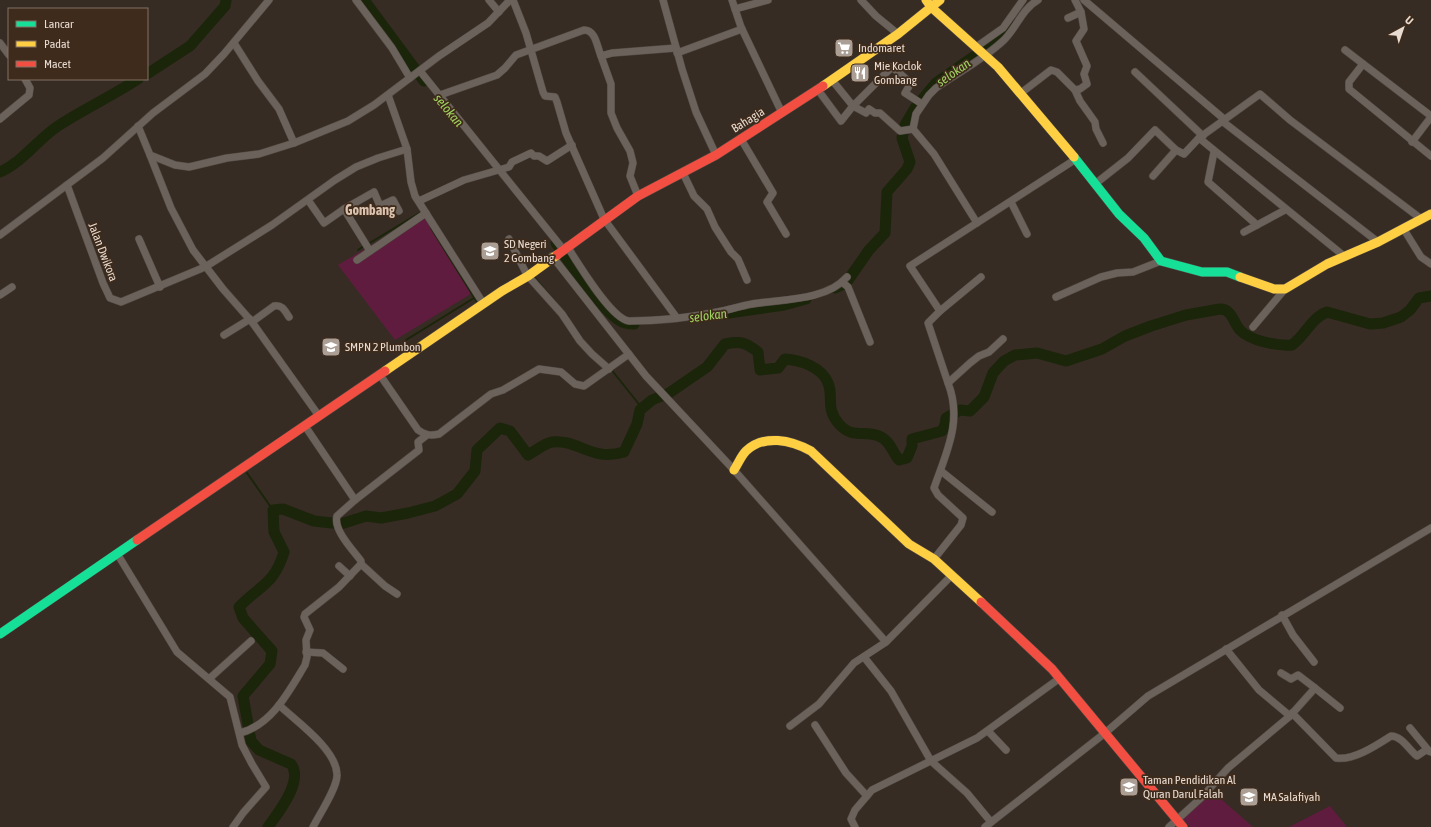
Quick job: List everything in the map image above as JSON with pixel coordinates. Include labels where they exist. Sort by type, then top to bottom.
[{"type":"street","points":[[0,235],[103,158],[169,100],[205,74],[234,43],[269,0]]},
{"type":"street","points":[[356,0],[392,48],[410,78]]},
{"type":"street","points":[[489,0],[499,12]]},
{"type":"street","points":[[150,155],[175,165],[189,167],[227,158],[259,154],[294,143],[348,121],[388,95],[488,23],[512,0],[526,32],[543,92],[545,96],[553,96],[556,99],[572,146],[604,219],[677,318]]},
{"type":"street","points":[[664,0],[676,51],[696,112],[716,155]]},
{"type":"street","points":[[732,0],[742,29],[782,113]]},
{"type":"street","points":[[735,9],[768,0]]},
{"type":"street","points":[[861,0],[876,16],[898,34]]},
{"type":"street","name":"Bahagia","points":[[0,634],[380,375],[482,301],[528,273],[638,196],[716,155],[818,90],[898,34],[928,3],[940,0]]},
{"type":"street","points":[[982,52],[1003,28],[1024,0]]},
{"type":"street","points":[[912,129],[920,103],[936,88],[982,52],[1012,33],[1025,10],[1038,0]]},
{"type":"street","points":[[1075,0],[1081,12],[1084,31],[1076,41],[1086,66],[1084,74],[1088,82],[1080,89],[1075,90]]},
{"type":"street","points":[[1084,0],[1223,120],[1378,242]]},
{"type":"street","points":[[928,3],[982,52],[1021,93],[1120,214],[1144,238],[1161,260],[1168,264],[1202,272],[1227,272],[1274,289],[1285,289]]},
{"type":"street","points":[[1068,18],[1081,12]]},
{"type":"street","points":[[601,56],[612,53],[676,51],[742,29]]},
{"type":"street","points":[[440,95],[497,75],[506,68],[516,55],[586,30],[593,34],[611,84],[611,113],[617,128],[630,151],[633,164],[630,176],[638,196]]},
{"type":"street","points":[[0,43],[8,54]]},
{"type":"street","points":[[234,43],[258,81],[279,109],[294,143]]},
{"type":"street","points":[[1345,50],[1431,117],[1412,142]]},
{"type":"street","points":[[1363,64],[1349,82],[1348,88],[1412,142],[1431,156]]},
{"type":"street","points":[[818,90],[841,121],[853,106],[892,67],[911,83],[905,93],[920,103]]},
{"type":"street","points":[[1021,93],[1051,70],[1057,72],[1075,90],[1095,122],[1098,136],[1103,143]]},
{"type":"street","points":[[418,72],[440,95],[500,170],[560,251],[629,354],[663,395],[734,470],[886,642]]},
{"type":"street","points":[[1135,72],[1201,137],[1214,152],[1344,256]]},
{"type":"street","points":[[0,119],[29,95],[30,88],[26,80]]},
{"type":"street","points":[[832,80],[853,106],[866,113],[869,109],[875,113],[880,112],[900,131],[912,129]]},
{"type":"street","points":[[1095,184],[1128,158],[1155,130],[1176,150],[1184,154],[1201,137],[1260,94],[1290,120],[1420,218]]},
{"type":"street","points":[[388,95],[406,149],[411,182],[423,215],[482,301]]},
{"type":"street","points":[[138,126],[171,208],[193,250],[205,267],[251,320],[319,416]]},
{"type":"street","points":[[912,129],[934,154],[977,223]]},
{"type":"street","points":[[741,139],[772,193],[767,201],[786,234]]},
{"type":"street","points":[[419,201],[464,180],[509,167],[512,162],[520,157],[532,153],[534,156],[539,156],[547,161],[572,146]]},
{"type":"street","name":"Jalan Dwikora","points":[[67,185],[97,269],[110,298],[121,302],[205,267],[356,167],[406,149]]},
{"type":"street","points":[[1153,176],[1176,150]]},
{"type":"street","points":[[1214,152],[1208,182],[1257,225]]},
{"type":"street","points":[[940,310],[910,266],[1076,159]]},
{"type":"street","points":[[683,173],[694,196],[706,209],[714,227],[731,252],[738,259],[747,280]]},
{"type":"street","points":[[308,200],[324,223],[374,192],[380,206],[393,200],[398,211]]},
{"type":"street","points":[[1011,202],[1027,234]]},
{"type":"street","points":[[344,210],[369,250]]},
{"type":"street","points":[[1244,232],[1285,210]]},
{"type":"street","points":[[1253,327],[1285,289],[1327,264],[1378,242],[1420,218],[1431,214]]},
{"type":"street","points":[[357,260],[369,250],[423,215]]},
{"type":"street","points":[[1403,228],[1421,258],[1431,264]]},
{"type":"street","points":[[509,239],[528,273],[562,314],[584,345],[611,368]]},
{"type":"street","points":[[139,240],[160,287]]},
{"type":"street","points":[[560,251],[593,285],[620,318],[625,320],[639,321],[715,313],[752,304],[801,298],[823,292],[845,282],[870,342]]},
{"type":"street","points":[[1056,297],[1101,277],[1120,272],[1133,272],[1161,260]]},
{"type":"street","points":[[934,559],[961,525],[963,518],[935,491],[950,443],[955,412],[934,337],[928,325],[940,310],[981,277]]},
{"type":"street","points":[[0,296],[12,287]]},
{"type":"street","points":[[224,336],[270,308],[278,305],[282,307],[289,317]]},
{"type":"street","points":[[948,384],[970,363],[979,356],[989,352],[1003,339]]},
{"type":"street","points":[[398,594],[385,586],[361,564],[361,561],[337,523],[337,516],[419,450],[418,442],[427,435],[439,434],[491,394],[503,390],[539,369],[561,372],[580,386],[584,386],[629,354]]},
{"type":"street","points":[[380,375],[418,430],[427,435]]},
{"type":"street","points":[[305,426],[355,500]]},
{"type":"street","points":[[734,470],[746,451],[763,442],[784,441],[803,446],[817,456],[909,544],[934,559],[952,575],[1060,678],[1183,827]]},
{"type":"street","points":[[941,471],[992,512]]},
{"type":"street","points":[[864,657],[891,691],[931,761],[967,793],[988,825],[1105,733],[1148,696],[1282,615],[1431,528]]},
{"type":"street","points":[[118,555],[177,652],[210,678],[232,701],[247,731],[246,755],[266,787],[233,827]]},
{"type":"street","points":[[247,731],[279,705],[305,665],[306,640],[310,630],[304,617],[305,614],[350,576],[361,564]]},
{"type":"street","points":[[339,566],[350,576]]},
{"type":"street","points":[[790,726],[819,704],[854,663],[886,642],[952,575]]},
{"type":"street","points":[[1282,615],[1293,635],[1314,662]]},
{"type":"street","points":[[210,678],[251,641]]},
{"type":"street","points":[[1226,649],[1253,684],[1291,715],[1336,758],[1350,757],[1381,744],[1391,736],[1396,736],[1417,756],[1426,750],[1430,752]]},
{"type":"street","points":[[306,652],[323,653],[343,669]]},
{"type":"street","points":[[1281,673],[1291,679],[1298,675],[1340,708]]},
{"type":"street","points":[[855,827],[851,819],[855,810],[876,787],[977,738],[1060,678]]},
{"type":"street","points":[[1169,827],[1202,797],[1228,768],[1291,715],[1315,688]]},
{"type":"street","points":[[279,705],[327,750],[336,768],[337,775],[335,783],[313,827]]},
{"type":"street","points":[[816,725],[846,773],[867,796]]},
{"type":"street","points":[[1410,728],[1430,752]]},
{"type":"street","points":[[988,731],[1006,750]]},
{"type":"shaded area","points":[[425,213],[479,289],[395,340],[338,265]]},
{"type":"shaded area","points":[[1213,792],[1253,827],[1190,827],[1181,817]]},
{"type":"shaded area","points":[[1330,806],[1347,827],[1289,827]]},
{"type":"waterway","points":[[148,73],[190,46],[225,6],[226,0]]},
{"type":"waterway","name":"selokan","points":[[364,0],[424,81]]},
{"type":"waterway","name":"selokan","points":[[835,288],[846,283],[869,250],[885,233],[887,192],[907,169],[910,162],[902,138],[905,125],[915,108],[936,83],[989,46],[1011,21]]},
{"type":"waterway","points":[[0,172],[16,162],[58,126],[136,80]]},
{"type":"waterway","points":[[368,244],[421,212],[422,214]]},
{"type":"waterway","points":[[431,228],[477,302],[478,301]]},
{"type":"waterway","name":"selokan","points":[[556,243],[594,296],[603,306],[621,321],[634,324]]},
{"type":"waterway","points":[[358,250],[364,246]]},
{"type":"waterway","points":[[534,277],[568,317]]},
{"type":"waterway","points":[[268,827],[288,797],[292,788],[294,771],[291,764],[259,750],[251,741],[243,696],[270,664],[272,651],[243,618],[239,607],[271,578],[276,571],[284,552],[274,532],[273,510],[283,509],[314,521],[341,524],[366,516],[381,518],[435,506],[457,494],[475,471],[477,450],[500,428],[510,431],[528,455],[543,445],[552,442],[570,444],[603,454],[624,452],[637,424],[640,410],[652,400],[669,393],[707,367],[725,344],[743,343],[750,346],[758,352],[760,370],[778,368],[785,359],[810,365],[821,373],[828,383],[830,388],[832,413],[839,424],[849,432],[870,434],[881,437],[889,444],[899,460],[907,458],[912,446],[912,439],[942,431],[946,418],[960,410],[970,411],[984,397],[993,373],[1004,361],[1015,355],[1037,353],[1066,361],[1102,349],[1125,336],[1151,326],[1186,315],[1220,309],[1227,311],[1232,316],[1240,330],[1250,337],[1272,344],[1292,345],[1317,318],[1327,312],[1370,324],[1383,323],[1401,317],[1410,310],[1419,298],[1431,296]]},
{"type":"waterway","points":[[406,340],[474,298]]},
{"type":"waterway","name":"selokan","points":[[722,314],[784,305],[806,299]]},
{"type":"waterway","points":[[610,368],[642,408]]},
{"type":"waterway","points":[[247,473],[273,510]]},
{"type":"traffic: fast","points":[[1074,157],[1119,214],[1144,238],[1161,261],[1202,272],[1227,272],[1240,277]]},
{"type":"traffic: fast","points":[[0,634],[137,540]]},
{"type":"traffic: slow","points":[[926,0],[931,7],[998,67],[1074,157]]},
{"type":"traffic: slow","points":[[823,86],[898,34],[940,0]]},
{"type":"traffic: slow","points":[[1240,277],[1274,289],[1285,289],[1327,264],[1378,242],[1431,214]]},
{"type":"traffic: slow","points":[[385,371],[557,255]]},
{"type":"traffic: slow","points":[[734,470],[746,451],[761,442],[778,440],[795,444],[811,451],[909,544],[934,559],[981,602]]},
{"type":"traffic: jam","points":[[557,255],[638,196],[716,155],[823,86]]},
{"type":"traffic: jam","points":[[137,540],[385,371]]},
{"type":"traffic: jam","points":[[981,602],[1052,669],[1183,827]]},
{"type":"place","name":"Indomaret","points":[[844,48]]},
{"type":"place","name":"Mie Koclok Gombang","points":[[860,73]]},
{"type":"place","name":"SD Negeri 2 Gombang","points":[[490,251]]},
{"type":"place","name":"SMPN 2 Plumbon","points":[[331,347]]},
{"type":"place","name":"Taman Pendidikan Al Quran Darul Falah","points":[[1129,787]]},
{"type":"place","name":"MA Salafiyah","points":[[1249,797]]},
{"type":"district","name":"Gombang","points":[[370,210]]}]
